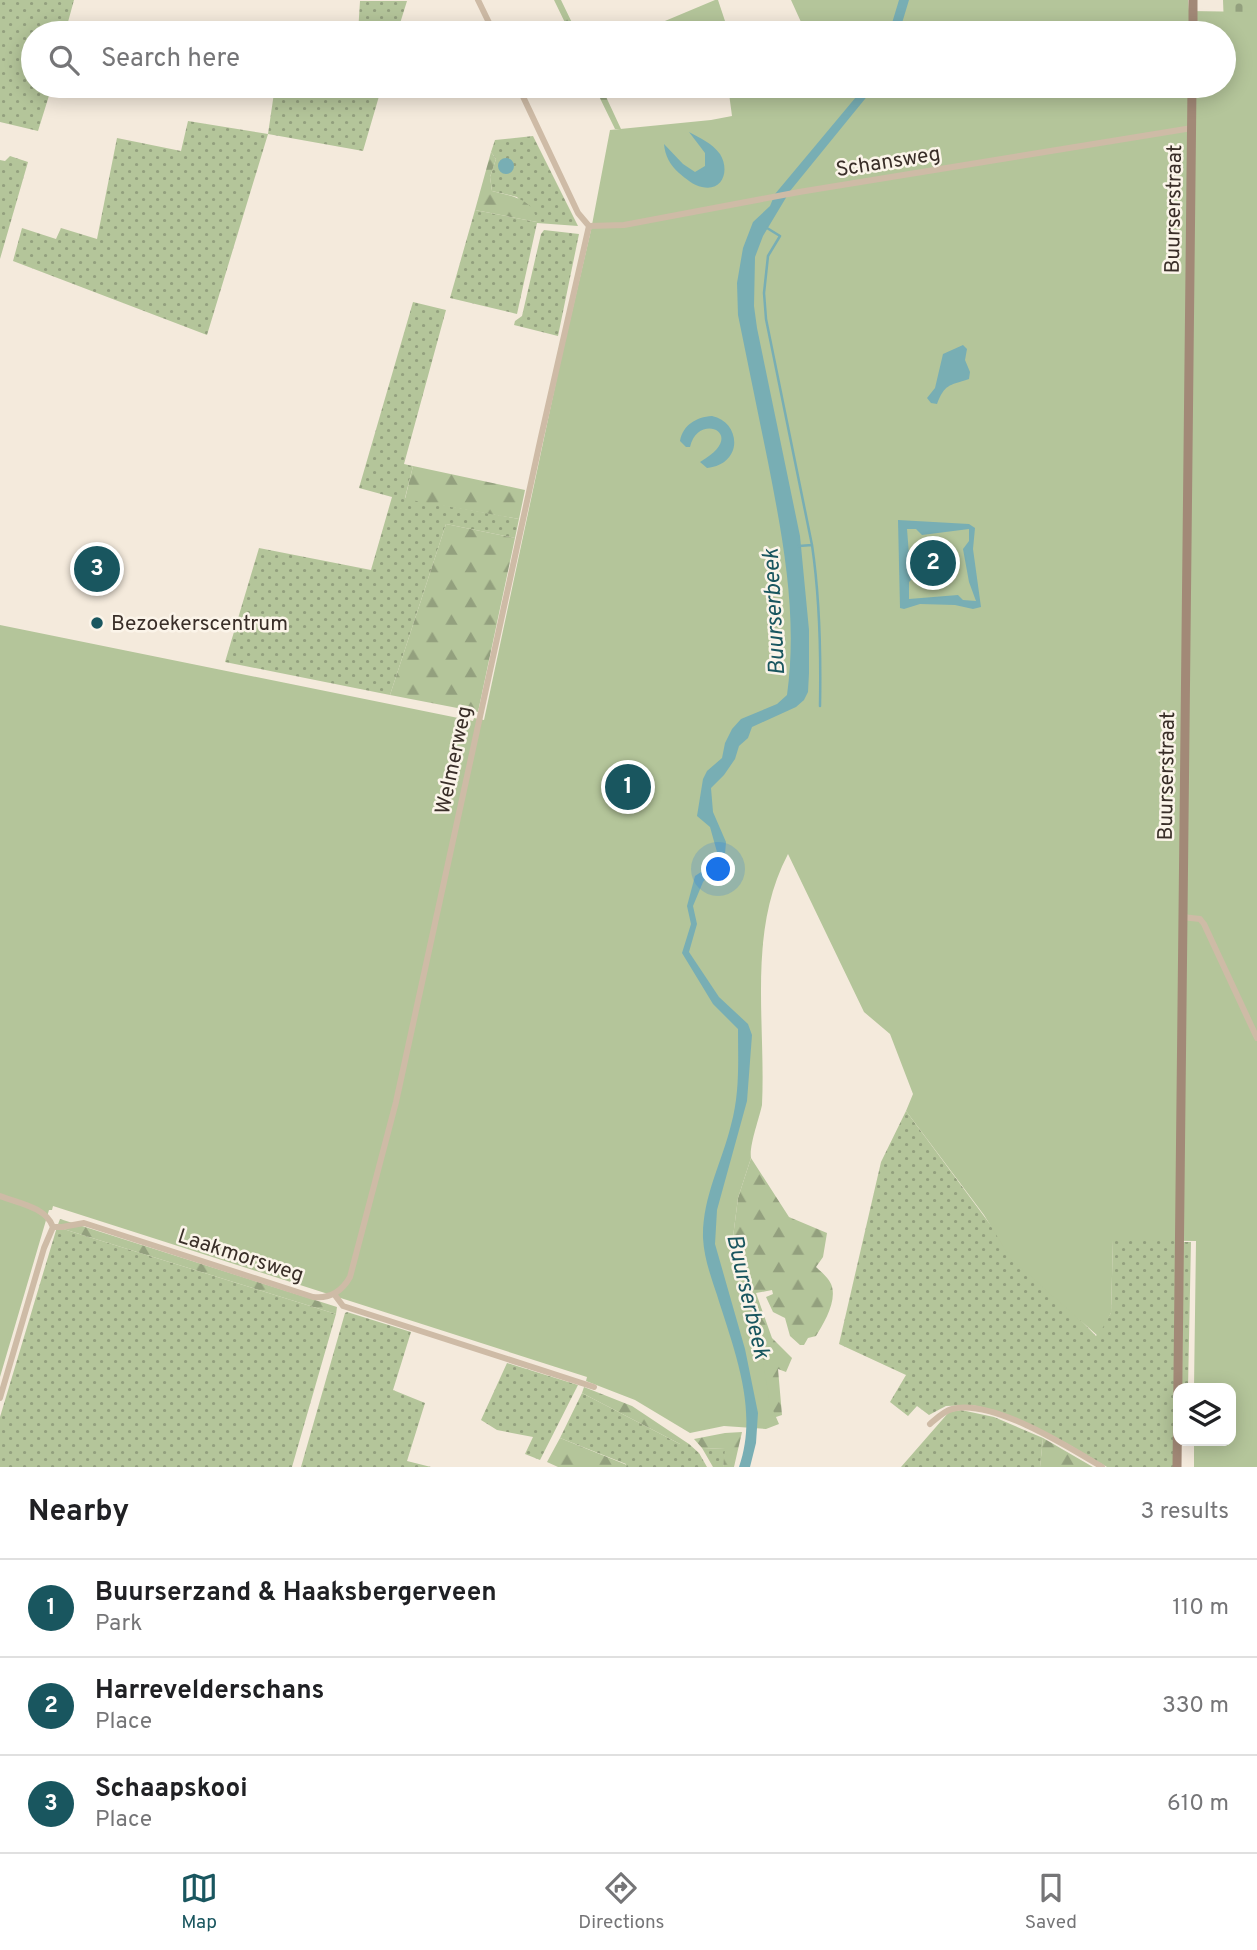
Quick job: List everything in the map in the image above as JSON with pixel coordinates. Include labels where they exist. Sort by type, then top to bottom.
[{"type":"main road","points":[[1193,0],[1193,21]]},
{"type":"main road","name":"Buurserstraat","points":[[1177,1467],[1192,98]]},
{"type":"street","points":[[478,0],[488,21]]},
{"type":"street","points":[[524,98],[578,212],[589,226]]},
{"type":"street","name":"Schansweg","points":[[589,226],[624,225],[793,193],[1192,128]]},
{"type":"street","name":"Welmerweg","points":[[334,1294],[350,1277],[396,1102],[589,226]]},
{"type":"street","points":[[1182,917],[1200,919],[1204,924],[1257,1038]]},
{"type":"street","points":[[0,1196],[44,1212],[53,1227],[44,1248],[0,1398]]},
{"type":"street","name":"Laakmorsweg","points":[[53,1227],[84,1223],[313,1297],[334,1294]]},
{"type":"street","points":[[334,1294],[343,1306],[594,1387]]},
{"type":"street","points":[[930,1424],[951,1409],[962,1407],[991,1411],[1037,1430],[1102,1467]]},
{"type":"green space","points":[[0,0],[74,0],[68,21],[21,21],[21,98],[48,98],[38,131],[0,122]]},
{"type":"green space","points":[[554,0],[561,0],[571,21],[564,21]]},
{"type":"green space","points":[[718,0],[725,21],[665,21]]},
{"type":"green space","points":[[791,0],[1188,0],[1189,11],[1257,12],[1257,1467],[1194,1467],[1194,1446],[1236,1446],[1236,1383],[1194,1383],[1196,1241],[1113,1240],[1111,1313],[1098,1336],[1011,1259],[984,1215],[906,1111],[913,1094],[890,1034],[864,1012],[788,854],[775,884],[767,914],[761,977],[762,1105],[751,1158],[738,1198],[733,1237],[741,1278],[761,1346],[769,1401],[779,1424],[766,1429],[724,1426],[690,1433],[635,1400],[586,1381],[587,1377],[53,1206],[52,1210],[49,1210],[0,1377],[0,625],[473,721],[474,718],[484,720],[591,230],[610,130],[732,116],[730,98],[1236,98],[1236,21],[801,21]]},
{"type":"green space","points":[[1223,0],[1257,0],[1257,26],[1236,27],[1236,21],[1224,21]]},
{"type":"green space","points":[[360,1],[407,1],[401,21],[359,21]]},
{"type":"green space","points":[[273,98],[378,98],[363,151],[268,134]]},
{"type":"green space","points":[[600,98],[607,98],[621,129],[615,129]]},
{"type":"green space","points":[[188,121],[268,134],[207,335],[13,261],[22,228],[56,239],[61,228],[97,239],[117,138],[181,151]]},
{"type":"green space","points":[[533,136],[578,226],[537,223],[517,314],[450,298],[475,210],[537,222],[517,197],[492,191],[490,177],[496,159],[491,152],[495,140]]},
{"type":"green space","points":[[491,152],[496,159],[490,177],[492,191],[526,203],[535,214],[537,222],[475,210]]},
{"type":"green space","points":[[10,156],[28,162],[0,259],[0,160],[5,161]]},
{"type":"green space","points":[[544,230],[579,234],[558,336],[514,325],[522,316]]},
{"type":"green space","points":[[413,302],[446,310],[404,464],[413,466],[405,498],[519,519],[515,538],[446,524],[390,695],[225,662],[259,548],[371,570],[392,497],[359,488]]},
{"type":"green space","points":[[413,466],[525,490],[519,519],[405,499]]},
{"type":"green space","points":[[446,524],[515,538],[478,712],[390,695]]},
{"type":"green space","points":[[906,1111],[995,1231],[1096,1336],[1111,1313],[1113,1240],[1176,1240],[1173,1467],[1107,1467],[1066,1443],[994,1410],[972,1405],[946,1406],[929,1415],[917,1406],[908,1416],[890,1402],[906,1375],[839,1344],[881,1162]]},
{"type":"green space","points":[[751,1158],[789,1217],[827,1233],[823,1257],[816,1267],[828,1279],[833,1290],[823,1325],[816,1336],[808,1338],[804,1345],[800,1345],[790,1336],[785,1318],[773,1312],[766,1297],[773,1294],[772,1290],[756,1293],[772,1338],[792,1358],[786,1372],[778,1369],[782,1415],[770,1419],[755,1327],[733,1237],[738,1198]]},
{"type":"green space","points":[[60,1219],[337,1307],[336,1314],[57,1227]]},
{"type":"green space","points":[[57,1227],[336,1314],[292,1467],[0,1467],[0,1417]]},
{"type":"green space","points":[[1183,1242],[1191,1242],[1188,1383],[1182,1383]]},
{"type":"green space","points":[[347,1312],[411,1332],[393,1390],[425,1403],[407,1461],[431,1467],[301,1467]]},
{"type":"green space","points":[[507,1363],[578,1385],[540,1460],[525,1454],[533,1437],[497,1430],[481,1420]]},
{"type":"green space","points":[[584,1387],[632,1406],[689,1444],[680,1444],[582,1393]]},
{"type":"green space","points":[[582,1393],[680,1444],[689,1444],[699,1453],[707,1467],[626,1467],[626,1464],[560,1438]]},
{"type":"green space","points":[[961,1410],[994,1417],[1043,1438],[1040,1467],[901,1467],[949,1412]]},
{"type":"green space","points":[[742,1432],[734,1467],[723,1467],[725,1449],[702,1448],[694,1439],[725,1433]]},
{"type":"green space","points":[[560,1438],[627,1465],[558,1467],[547,1462]]},
{"type":"green space","points":[[1043,1438],[1093,1467],[1040,1467]]},
{"type":"green space","points":[[702,1448],[726,1449],[723,1467],[713,1467]]},
{"type":"water","points":[[899,0],[909,0],[903,21],[893,21]]},
{"type":"water","points":[[855,98],[866,98],[790,191],[763,236],[755,257],[754,306],[757,328],[800,536],[809,630],[808,692],[796,707],[752,727],[748,738],[739,746],[735,759],[711,788],[713,812],[726,842],[725,854],[703,882],[693,906],[697,924],[689,952],[719,997],[748,1024],[752,1035],[747,1101],[717,1210],[715,1244],[745,1349],[758,1413],[756,1443],[750,1467],[739,1467],[746,1424],[742,1380],[708,1267],[703,1238],[709,1194],[734,1113],[738,1077],[738,1029],[713,1004],[682,953],[691,924],[687,906],[695,876],[710,866],[717,852],[710,827],[697,816],[703,779],[707,771],[722,758],[725,743],[741,719],[777,704],[787,695],[791,636],[784,549],[738,315],[737,283],[743,248],[753,222],[770,206],[775,194]]},
{"type":"water","points":[[689,132],[710,144],[723,160],[723,178],[715,186],[709,188],[693,183],[668,160],[664,144],[683,164],[695,172],[705,166],[705,153]]},
{"type":"water","points":[[503,158],[509,158],[514,166],[512,172],[503,174],[498,169],[498,163]]},
{"type":"water","points":[[963,345],[967,349],[965,360],[970,372],[969,379],[948,387],[937,404],[931,403],[927,398],[935,388],[943,354]]},
{"type":"water","points":[[712,416],[729,426],[734,443],[727,459],[719,465],[707,468],[700,462],[721,443],[721,435],[717,430],[702,430],[695,436],[690,447],[680,441],[684,430],[691,423]]},
{"type":"water","points":[[898,520],[969,524],[975,528],[973,549],[981,607],[973,609],[955,605],[920,604],[900,608]],"holes":[[[907,529],[916,529],[922,535],[969,529],[969,541],[963,549],[969,582],[976,601],[963,600],[958,595],[909,599],[911,580]]]},
{"type":"waterway","points":[[767,228],[780,236],[768,256],[764,293],[766,319],[812,545]]},
{"type":"waterway","points":[[799,546],[812,545],[815,565],[820,706]]},
{"type":"place","name":"Harrevelderschans","points":[[933,563]]},
{"type":"place","name":"Schaapskooi","points":[[97,569]]},
{"type":"place","name":"Bezoekerscentrum","points":[[97,623]]},
{"type":"place","name":"Buurserzand & Haaksbergerveen","points":[[628,787]]},
{"type":"water label","name":"Buurserbeek","points":[[773,612]]},
{"type":"water label","name":"Buurserbeek","points":[[749,1296]]}]
